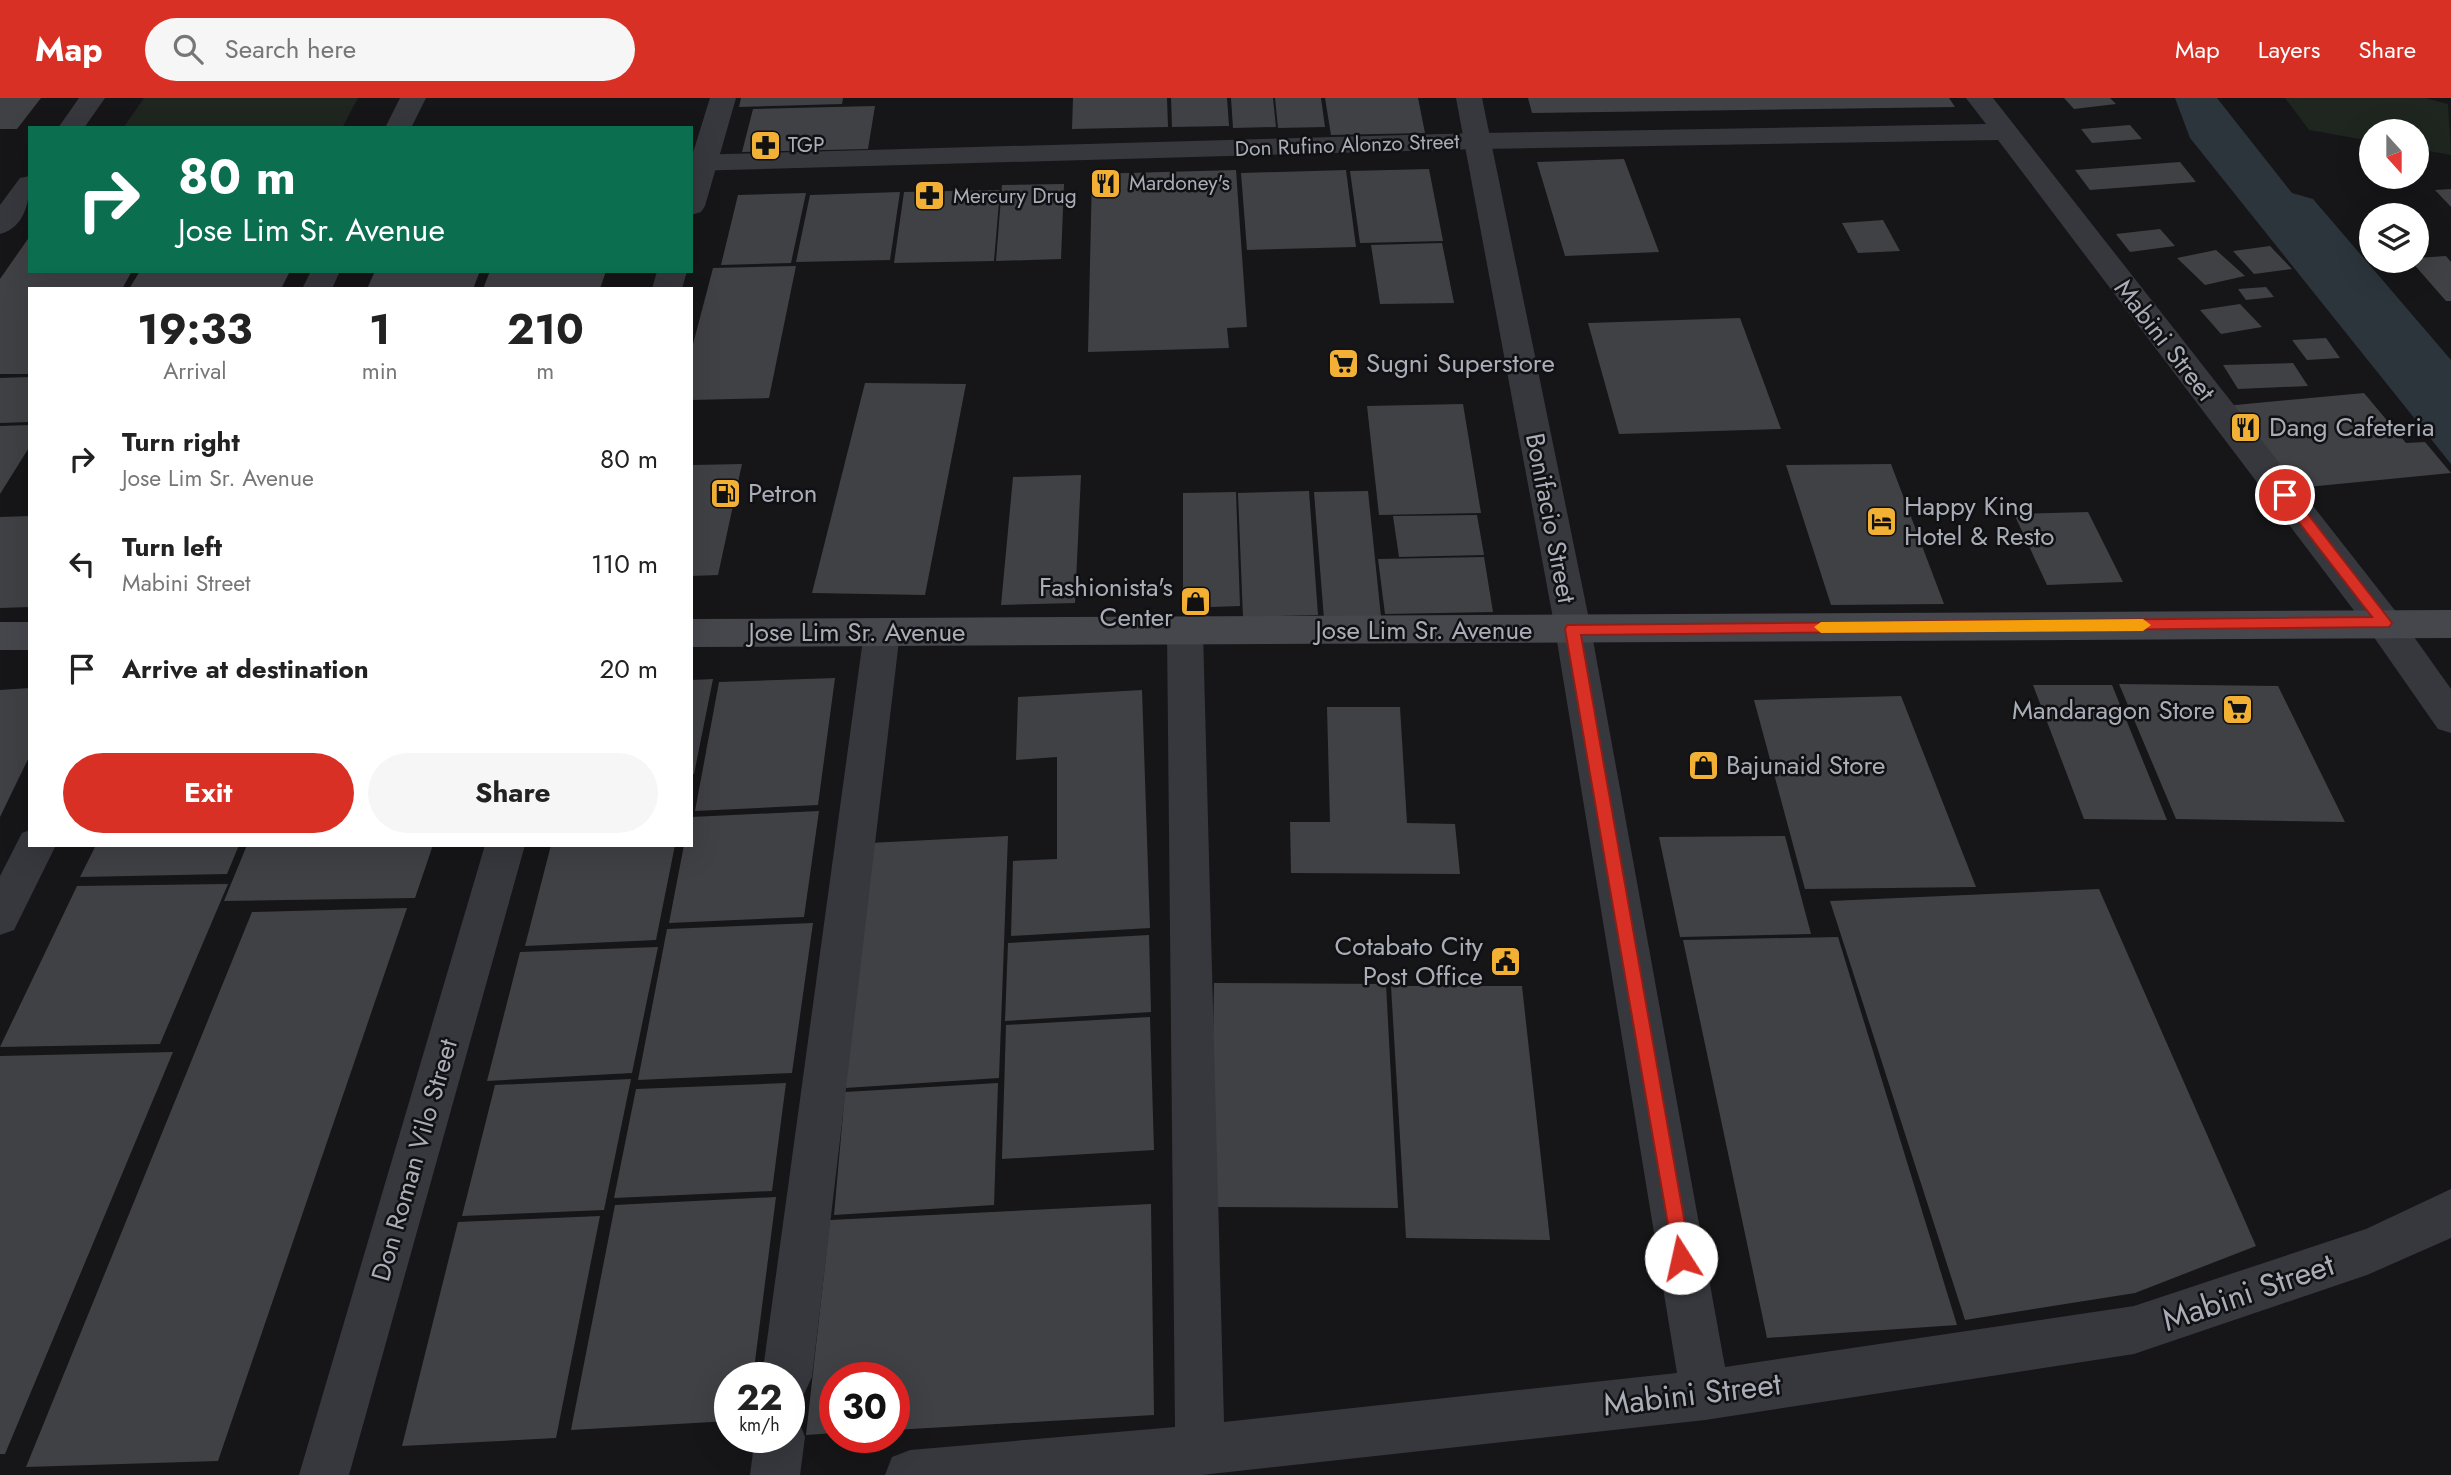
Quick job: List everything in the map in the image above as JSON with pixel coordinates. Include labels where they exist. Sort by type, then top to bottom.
[{"type":"main road","name":"Jose Lim Sr. Avenue","points":[[693,633],[2451,624]]},
{"type":"main road","points":[[0,636],[28,636]]},
{"type":"street","points":[[72,126],[92,98]]},
{"type":"street","points":[[399,126],[413,98]]},
{"type":"street","points":[[693,194],[698,163],[723,98]]},
{"type":"street","name":"Bonifacio Street","points":[[1469,98],[1573,629],[1705,1395]]},
{"type":"street","name":"Mabini Street","points":[[1979,98],[2384,623],[2451,718]]},
{"type":"street","name":"Don Rufino Alonzo Street","points":[[698,163],[1478,141],[2004,132]]},
{"type":"street","points":[[0,179],[28,178]]},
{"type":"street","points":[[0,225],[28,187]]},
{"type":"street","points":[[789,1362],[882,632]]},
{"type":"street","points":[[1185,632],[1200,1450]]},
{"type":"street","points":[[0,917],[35,847]]},
{"type":"street","name":"Don Roman Vilo Street","points":[[324,1475],[504,847]]},
{"type":"street","name":"Mabini Street","points":[[910,1475],[1200,1450],[1705,1395],[2134,1331],[2367,1252],[2426,1227],[2451,1212]]},
{"type":"street","points":[[775,1475],[777,1453]]},
{"type":"shaded area","points":[[144,98],[358,98],[343,126],[124,126]]},
{"type":"shaded area","points":[[2175,98],[2217,98],[2292,193],[2313,199],[2359,253],[2359,273],[2376,273],[2451,360],[2451,464],[2190,138]]},
{"type":"shaded area","points":[[2285,98],[2425,98],[2448,104],[2451,155],[2429,151],[2429,119],[2359,119],[2359,139],[2309,130]]},
{"type":"building","points":[[0,98],[41,98],[17,129],[0,129]]},
{"type":"building","points":[[741,98],[843,98],[842,104],[739,107]]},
{"type":"building","points":[[1073,98],[1167,98],[1168,127],[1072,129]]},
{"type":"building","points":[[1171,98],[1227,98],[1229,126],[1172,127]]},
{"type":"building","points":[[1231,98],[1273,98],[1276,127],[1233,128]]},
{"type":"building","points":[[1275,98],[1321,98],[1325,127],[1278,128]]},
{"type":"building","points":[[1325,98],[1418,98],[1425,133],[1331,135]]},
{"type":"building","points":[[1528,98],[1949,98],[1955,107],[1532,113]]},
{"type":"building","points":[[2064,98],[2110,98],[2116,104],[2074,109]]},
{"type":"building","points":[[875,106],[868,149],[742,152],[753,109]]},
{"type":"building","points":[[2130,125],[2142,139],[2092,143],[2081,129]]},
{"type":"building","points":[[1624,159],[1659,252],[1565,256],[1537,162]]},
{"type":"building","points":[[2180,162],[2196,182],[2090,190],[2075,170]]},
{"type":"building","points":[[1429,169],[1443,241],[1360,243],[1350,171]]},
{"type":"building","points":[[1236,170],[1247,327],[1227,328],[1229,348],[1088,352],[1092,174]]},
{"type":"building","points":[[1346,170],[1356,247],[1247,250],[1241,173]]},
{"type":"building","points":[[1064,184],[1061,259],[996,261],[1002,185]]},
{"type":"building","points":[[2451,189],[2451,207],[2435,190]]},
{"type":"building","points":[[1000,190],[994,261],[894,263],[904,192]]},
{"type":"building","points":[[900,192],[890,260],[796,262],[810,195]]},
{"type":"building","points":[[806,193],[791,263],[721,265],[738,195]]},
{"type":"building","points":[[1883,220],[1900,251],[1858,253],[1842,223]]},
{"type":"building","points":[[2160,229],[2175,246],[2130,252],[2116,234]]},
{"type":"building","points":[[28,239],[28,273],[131,273],[123,287],[28,287],[28,374],[0,374],[0,279]]},
{"type":"building","points":[[1442,243],[1454,303],[1380,304],[1371,245]]},
{"type":"building","points":[[2270,246],[2292,269],[2254,274],[2233,251]]},
{"type":"building","points":[[2216,250],[2245,276],[2205,285],[2177,258]]},
{"type":"building","points":[[2446,256],[2451,262],[2451,301],[2446,301],[2422,273],[2429,273],[2429,257]]},
{"type":"building","points":[[796,266],[769,398],[693,400],[693,344],[713,268]]},
{"type":"building","points":[[139,273],[289,273],[282,287],[130,287]]},
{"type":"building","points":[[374,273],[479,273],[474,287],[368,287]]},
{"type":"building","points":[[489,273],[605,273],[601,287],[484,287]]},
{"type":"building","points":[[2266,287],[2274,297],[2246,300],[2238,289]]},
{"type":"building","points":[[2240,304],[2262,327],[2221,334],[2200,310]]},
{"type":"building","points":[[1740,318],[1781,429],[1619,434],[1588,323]]},
{"type":"building","points":[[2326,338],[2340,358],[2307,360],[2292,340]]},
{"type":"building","points":[[2293,363],[2308,386],[2238,389],[2223,365]]},
{"type":"building","points":[[28,377],[28,422],[0,423],[0,378]]},
{"type":"building","points":[[865,383],[966,384],[925,595],[812,593]]},
{"type":"building","points":[[2364,393],[2406,443],[2425,442],[2451,473],[2287,489],[2225,406]]},
{"type":"building","points":[[1463,404],[1481,513],[1379,515],[1367,406]]},
{"type":"building","points":[[28,425],[28,449],[0,494],[0,426]]},
{"type":"building","points":[[742,464],[718,575],[693,576],[693,465]]},
{"type":"building","points":[[1891,464],[1944,604],[1831,605],[1786,465]]},
{"type":"building","points":[[1081,475],[1075,603],[1001,605],[1013,477]]},
{"type":"building","points":[[1309,491],[1318,615],[1243,617],[1238,493]]},
{"type":"building","points":[[1368,491],[1381,617],[1324,619],[1314,492]]},
{"type":"building","points":[[1236,492],[1240,606],[1183,608],[1183,493]]},
{"type":"building","points":[[2088,512],[2123,582],[2047,585],[2014,514]]},
{"type":"building","points":[[1477,515],[1484,555],[1399,557],[1393,516]]},
{"type":"building","points":[[28,516],[28,607],[0,608],[0,517]]},
{"type":"building","points":[[1484,557],[1493,612],[1385,614],[1378,559]]},
{"type":"building","points":[[835,678],[818,805],[695,811],[719,682]]},
{"type":"building","points":[[713,679],[694,774],[693,774],[693,680]]},
{"type":"building","points":[[2119,684],[2278,686],[2345,822],[2176,819]]},
{"type":"building","points":[[2033,685],[2112,685],[2167,820],[2084,819]]},
{"type":"building","points":[[28,688],[28,759],[0,817],[0,690]]},
{"type":"building","points":[[1142,690],[1150,928],[1011,936],[1013,861],[1057,859],[1057,757],[1016,760],[1018,697]]},
{"type":"building","points":[[1901,696],[1976,887],[1805,889],[1754,700]]},
{"type":"building","points":[[1327,707],[1400,707],[1407,823],[1455,824],[1460,874],[1291,873],[1290,822],[1330,822]]},
{"type":"building","points":[[819,811],[804,917],[669,923],[684,847],[693,847],[693,817]]},
{"type":"building","points":[[1008,836],[999,1078],[845,1088],[869,843]]},
{"type":"building","points":[[1785,836],[1811,934],[1680,937],[1659,837]]},
{"type":"building","points":[[95,847],[238,847],[227,874],[80,877]]},
{"type":"building","points":[[246,847],[432,847],[415,898],[224,901]]},
{"type":"building","points":[[550,847],[675,847],[656,940],[525,946]]},
{"type":"building","points":[[228,884],[160,1044],[0,1047],[77,886]]},
{"type":"building","points":[[2099,889],[2256,1246],[2135,1293],[1965,1320],[1830,901]]},
{"type":"building","points":[[407,908],[218,1461],[26,1467],[252,912]]},
{"type":"building","points":[[813,923],[792,1073],[638,1080],[667,929]]},
{"type":"building","points":[[1149,935],[1151,1012],[1005,1021],[1008,943]]},
{"type":"building","points":[[1838,937],[1957,1325],[1767,1338],[1683,940]]},
{"type":"building","points":[[658,947],[632,1073],[487,1081],[520,952]]},
{"type":"building","points":[[1214,983],[1386,984],[1398,1208],[1210,1207]]},
{"type":"building","points":[[1391,986],[1522,986],[1550,1240],[1406,1238]]},
{"type":"building","points":[[1150,1017],[1154,1150],[1002,1159],[1006,1025]]},
{"type":"building","points":[[173,1052],[5,1454],[0,1454],[0,1056]]},
{"type":"building","points":[[631,1079],[604,1210],[462,1216],[495,1085]]},
{"type":"building","points":[[786,1083],[772,1191],[614,1198],[636,1089]]},
{"type":"building","points":[[998,1083],[994,1205],[834,1215],[845,1092]]},
{"type":"building","points":[[776,1197],[755,1362],[714,1362],[714,1422],[571,1430],[615,1205]]},
{"type":"building","points":[[1151,1204],[1154,1415],[910,1429],[910,1362],[819,1362],[819,1434],[806,1435],[830,1220]]},
{"type":"building","points":[[600,1216],[556,1438],[402,1446],[458,1222]]},
{"type":"slow traffic","points":[[1821,627],[2143,625]]},
{"type":"place","name":"TGP","points":[[765,145]]},
{"type":"place","name":"Mardoney's","points":[[1106,183]]},
{"type":"place","name":"Mercury Drug","points":[[930,196]]},
{"type":"place","name":"Sugni Superstore","points":[[1343,363]]},
{"type":"place","name":"Dang Cafeteria","points":[[2246,427]]},
{"type":"place","name":"Petron","points":[[725,493]]},
{"type":"place","name":"Happy King Hotel & Resto","points":[[1881,521]]},
{"type":"place","name":"Fashionista's Center","points":[[1196,602]]},
{"type":"place","name":"Mandaragon Store","points":[[2238,710]]},
{"type":"place","name":"Bajunaid Store","points":[[1703,765]]},
{"type":"place","name":"Cotabato City Post Office","points":[[1506,961]]},
{"type":"route","points":[[1681,1258],[1573,629],[2384,623],[2285,495]]}]
